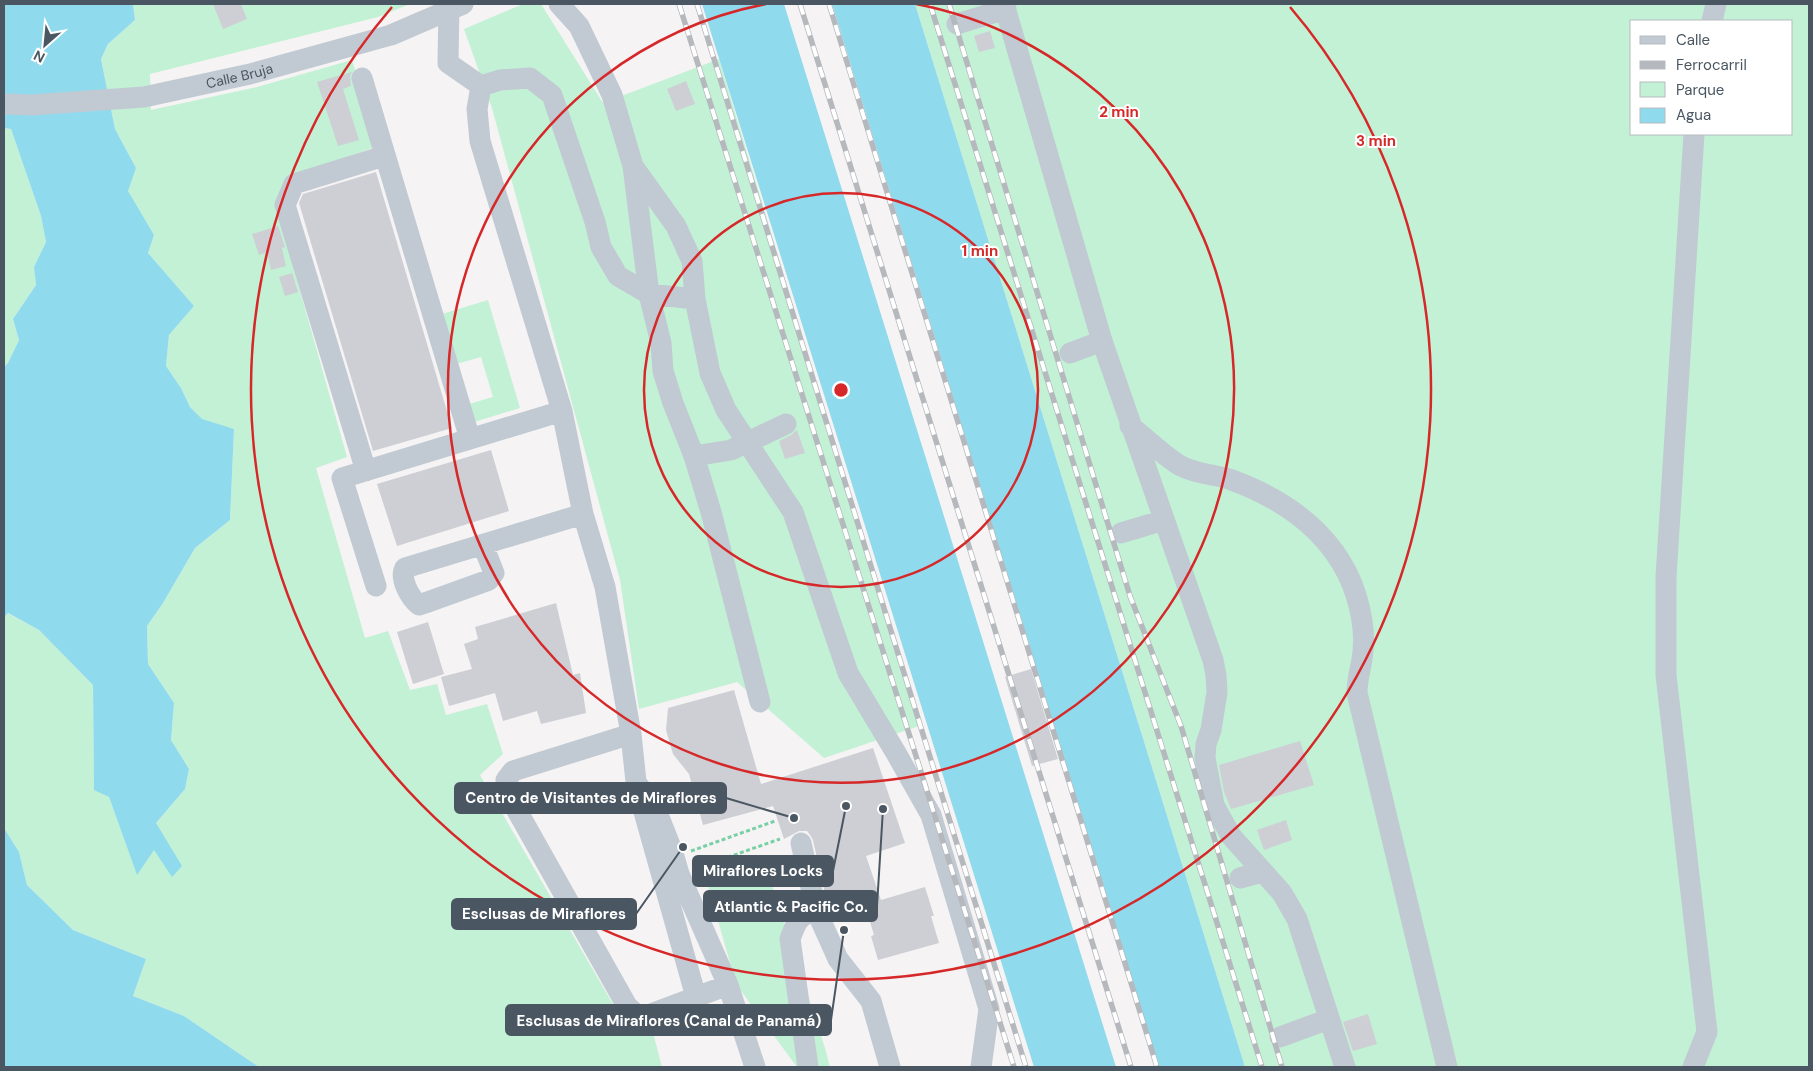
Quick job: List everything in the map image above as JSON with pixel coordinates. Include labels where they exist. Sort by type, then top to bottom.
[{"type":"lane","points":[[449,4],[448,63],[481,86]]},
{"type":"lane","name":"Calle Bruja","points":[[4,104],[31,105],[144,96],[250,74],[391,35],[463,4]]},
{"type":"lane","points":[[558,4],[579,26],[612,95],[633,166],[649,294],[661,343],[663,371],[673,403],[694,456],[711,512],[760,702]]},
{"type":"lane","points":[[1712,20],[1716,4]]},
{"type":"lane","points":[[957,24],[1005,7],[1102,341],[1213,660],[1216,675],[1216,710],[1206,744],[1206,758],[1214,805],[1231,836],[1282,893],[1297,920],[1345,1067]]},
{"type":"lane","points":[[362,78],[470,439]]},
{"type":"lane","points":[[481,86],[500,80],[530,78],[552,95],[595,222],[600,247],[618,276],[649,294],[695,299]]},
{"type":"lane","points":[[481,86],[477,109],[480,141],[562,411],[584,514],[604,587],[631,734],[636,782],[696,997]]},
{"type":"lane","points":[[1693,1067],[1707,1032],[1666,666],[1666,577],[1694,135]]},
{"type":"lane","points":[[366,471],[285,205],[294,184],[384,156]]},
{"type":"lane","points":[[633,166],[676,226],[692,261],[695,299],[710,374],[726,410],[793,512],[848,673],[896,752],[931,815],[989,1009],[981,1067]]},
{"type":"lane","points":[[1070,353],[1102,341]]},
{"type":"lane","points":[[376,586],[342,478],[562,411]]},
{"type":"lane","points":[[694,456],[731,450],[786,424]]},
{"type":"lane","points":[[1130,426],[1180,466],[1196,472],[1228,479],[1255,490],[1281,502],[1300,515],[1328,543],[1349,577],[1357,596],[1363,622],[1363,649],[1357,692],[1447,1067]]},
{"type":"lane","points":[[483,544],[584,514]]},
{"type":"lane","points":[[1121,533],[1164,520]]},
{"type":"lane","points":[[631,734],[513,771],[506,780],[506,791],[627,1006],[636,1014],[648,1015],[728,985]]},
{"type":"lane","points":[[636,782],[656,812],[728,985],[754,1067]]},
{"type":"lane","points":[[790,841],[816,910],[838,959],[871,1001],[890,1067]]},
{"type":"lane","points":[[1240,878],[1262,872]]},
{"type":"lane","points":[[808,1067],[790,939],[795,926],[804,914],[816,910]]},
{"type":"lane","points":[[1280,1037],[1329,1019]]},
{"type":"path","points":[[677,866],[775,821]]},
{"type":"path","points":[[677,866],[790,841]]},
{"type":"green space","points":[[133,4],[410,4],[378,17],[150,74],[151,110],[257,87],[352,60],[378,146],[287,178],[276,206],[347,457],[316,468],[365,638],[388,631],[410,690],[437,684],[446,715],[487,704],[503,754],[480,775],[625,1025],[651,1025],[662,1067],[259,1067],[184,1016],[133,996],[146,959],[73,930],[27,885],[19,852],[4,828],[4,617],[7,613],[39,630],[93,685],[94,789],[109,797],[137,874],[154,849],[156,823],[185,789],[189,769],[171,740],[174,703],[148,664],[147,626],[163,603],[195,548],[230,520],[234,429],[202,420],[190,407],[181,388],[166,366],[169,335],[194,306],[148,253],[154,235],[127,191],[136,168],[115,129],[101,59],[108,44],[135,20]]},
{"type":"green space","points":[[523,4],[541,4],[603,103],[719,59],[919,726],[824,758],[737,682],[639,709],[620,580],[492,108],[464,29]]},
{"type":"green space","points":[[915,4],[1809,4],[1809,1067],[1245,1067]]},
{"type":"green space","points":[[4,128],[11,129],[41,216],[46,242],[34,267],[36,285],[13,319],[19,340],[8,363],[4,367]]},
{"type":"green space","points":[[488,300],[520,408],[474,422],[469,404],[493,397],[481,357],[456,364],[442,314]]},
{"type":"green space","points":[[763,858],[830,1067],[797,1067],[736,984],[707,882]]},
{"type":"water","points":[[4,4],[133,4],[135,20],[108,44],[101,59],[115,129],[136,168],[128,191],[154,235],[148,253],[194,306],[169,335],[166,366],[181,388],[190,407],[202,419],[234,429],[230,520],[195,548],[163,603],[147,626],[148,664],[174,703],[171,740],[189,769],[185,789],[156,823],[182,866],[172,877],[154,850],[137,875],[109,797],[94,790],[93,685],[39,630],[8,613],[4,617],[4,367],[8,363],[19,340],[13,319],[36,285],[34,267],[46,242],[41,216],[11,129],[4,128]]},
{"type":"water","points":[[702,4],[784,4],[1116,1067],[1034,1067]]},
{"type":"water","points":[[832,4],[915,4],[1245,1067],[1159,1067]]},
{"type":"water","points":[[4,828],[19,852],[27,885],[73,930],[146,959],[133,996],[184,1016],[259,1067],[4,1067]]},
{"type":"building","points":[[213,4],[241,4],[247,19],[223,29]]},
{"type":"building","points":[[990,31],[995,48],[979,52],[974,36]]},
{"type":"building","points":[[352,72],[350,76],[351,86],[343,89],[359,140],[338,146],[317,82]]},
{"type":"building","points":[[686,81],[695,104],[676,111],[667,89]]},
{"type":"building","points":[[376,172],[452,428],[373,451],[299,203],[303,194]]},
{"type":"building","points":[[278,226],[285,247],[282,248],[286,266],[271,270],[267,252],[259,255],[252,234]]},
{"type":"building","points":[[292,273],[298,292],[285,296],[279,277]]},
{"type":"building","points":[[797,430],[805,453],[785,459],[779,441]]},
{"type":"building","points":[[491,450],[509,511],[397,546],[377,484]]},
{"type":"building","points":[[556,603],[573,675],[580,673],[586,713],[541,724],[537,711],[503,721],[495,693],[449,706],[441,677],[472,669],[464,644],[478,639],[475,627]]},
{"type":"building","points":[[428,622],[444,674],[413,684],[397,632]]},
{"type":"building","points":[[1031,669],[1058,759],[1032,766],[1005,677]]},
{"type":"building","points":[[734,690],[761,784],[873,748],[905,843],[866,856],[881,900],[925,887],[934,916],[931,916],[939,943],[878,960],[871,936],[874,935],[861,892],[827,903],[813,840],[807,831],[799,831],[784,839],[773,806],[703,825],[689,774],[673,754],[666,730],[668,708]]},
{"type":"building","points":[[1300,741],[1314,785],[1231,809],[1224,792],[1219,765]]},
{"type":"building","points":[[1286,820],[1292,840],[1264,850],[1257,830]]},
{"type":"building","points":[[1368,1014],[1377,1044],[1353,1051],[1343,1022]]},
{"type":"railway","points":[[679,4],[1014,1067]]},
{"type":"railway","points":[[697,4],[1026,1067]]},
{"type":"railway","points":[[800,4],[1131,1067]]},
{"type":"railway","points":[[829,4],[1157,1067]]},
{"type":"railway","points":[[930,4],[1262,1067]]},
{"type":"railway","points":[[949,4],[1130,596],[1181,726],[1282,1067]]},
{"type":"place","name":"Miraflores Locks","points":[[846,806]]},
{"type":"place","name":"Atlantic & Pacific Co.","points":[[883,809]]},
{"type":"place","name":"Centro de Visitantes de Miraflores","points":[[794,818]]},
{"type":"place","name":"Esclusas de Miraflores","points":[[683,847]]},
{"type":"place","name":"Esclusas de Miraflores (Canal de Panamá)","points":[[844,930]]}]
